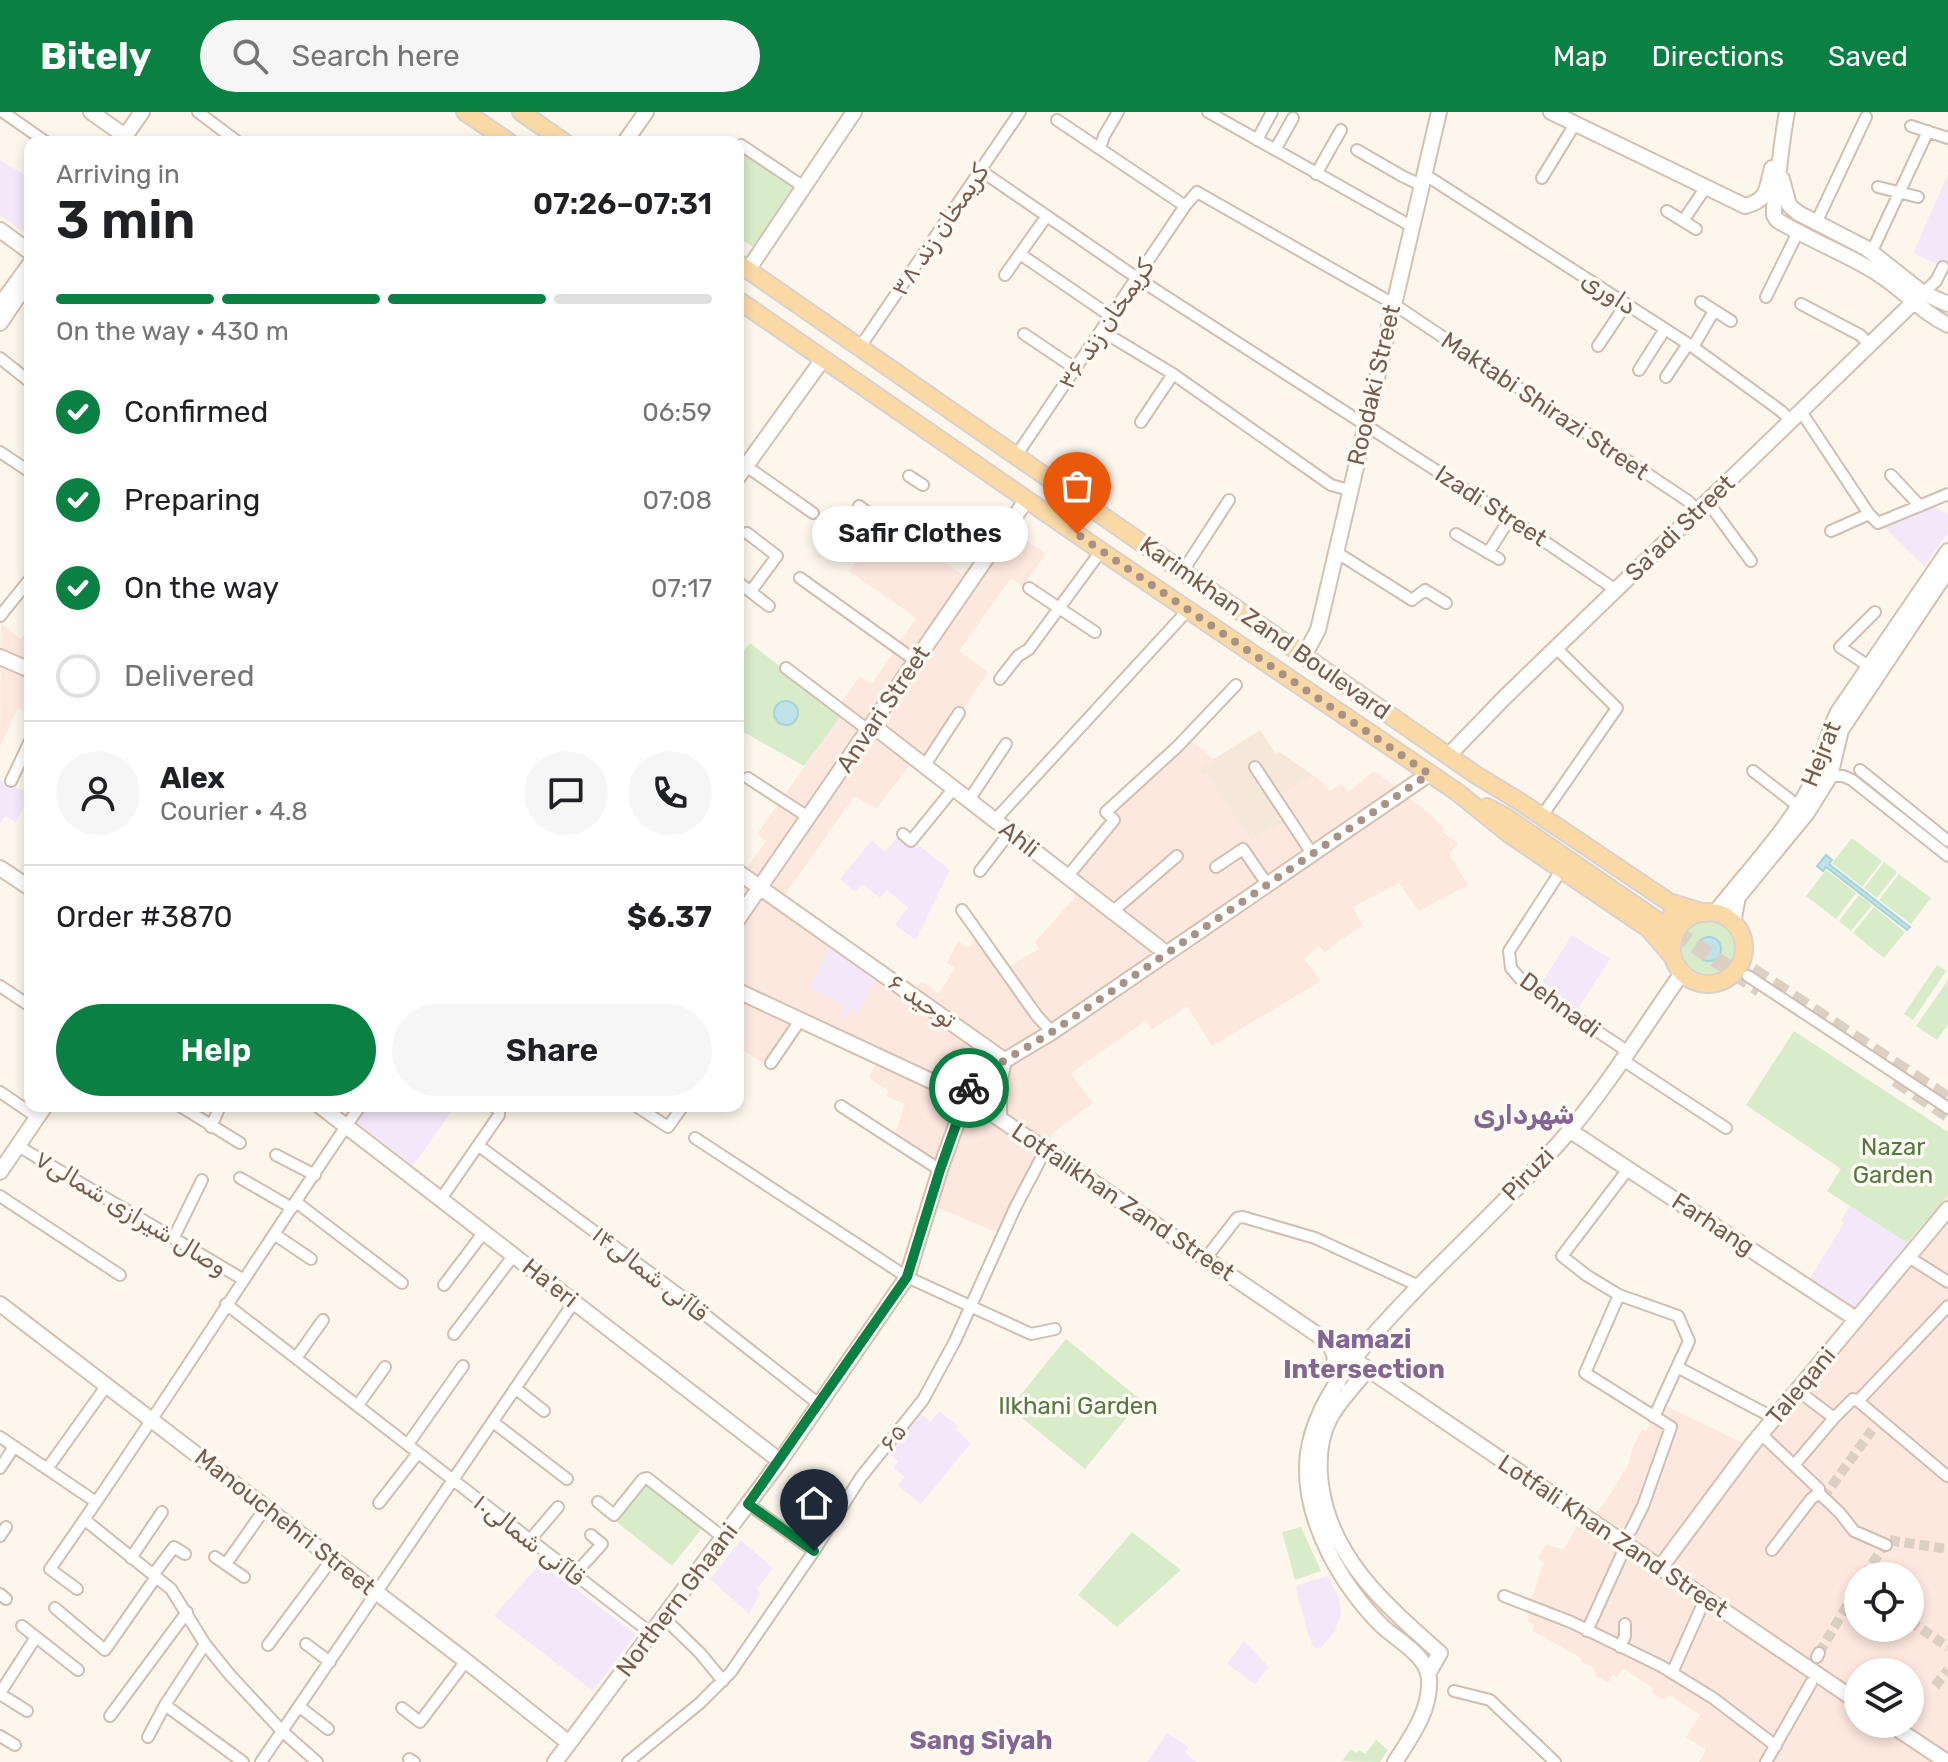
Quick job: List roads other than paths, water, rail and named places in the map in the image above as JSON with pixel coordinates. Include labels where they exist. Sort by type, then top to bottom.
[{"type":"main road","points":[[465,112],[500,136]]},
{"type":"main road","points":[[521,112],[555,136]]},
{"type":"main road","name":"Karimkhan Zand Boulevard","points":[[744,268],[1448,756],[1542,816],[1659,915],[1673,957]]},
{"type":"main road","name":"Karimkhan Zand Boulevard","points":[[744,304],[1429,774],[1506,817],[1659,915]]},
{"type":"main road","points":[[1155,587],[1178,568]]},
{"type":"main road","name":"Karimkhan Zand Boulevard","points":[[1476,775],[1513,810],[1659,915]]},
{"type":"main road","name":"Karimkhan Zand Boulevard","points":[[1457,792],[1509,834],[1562,869],[1659,915],[1710,913]]},
{"type":"main road","points":[[1710,913],[1733,923],[1743,943],[1743,954],[1734,973],[1726,979],[1707,984],[1696,982],[1682,973],[1673,957],[1672,946],[1679,927],[1686,920],[1710,913]]},
{"type":"street","points":[[3,112],[37,136]]},
{"type":"street","points":[[91,112],[119,136]]},
{"type":"street","points":[[125,136],[142,112]]},
{"type":"street","points":[[198,112],[230,136]]},
{"type":"street","points":[[629,136],[646,112]]},
{"type":"street","points":[[744,266],[804,187],[854,112]]},
{"type":"street","name":"کریمخان زند ۳۸","points":[[860,347],[1020,112]]},
{"type":"street","points":[[1100,148],[1118,112]]},
{"type":"street","points":[[1208,112],[1411,226]]},
{"type":"street","points":[[1257,140],[1272,112]]},
{"type":"street","name":"Roodaki Street","points":[[1304,656],[1318,630],[1439,112]]},
{"type":"street","points":[[1551,112],[1745,206],[1764,197],[1777,149],[1782,146]]},
{"type":"street","points":[[1787,112],[1774,215],[1777,220],[1919,297],[1948,304]]},
{"type":"street","points":[[1816,223],[1866,117]]},
{"type":"street","points":[[1275,150],[1293,118]]},
{"type":"street","points":[[1057,120],[1185,206]]},
{"type":"street","points":[[1542,178],[1575,124]]},
{"type":"street","points":[[1911,126],[1948,138]]},
{"type":"street","points":[[1316,174],[1341,130]]},
{"type":"street","points":[[1872,251],[1928,131]]},
{"type":"street","points":[[1782,146],[1782,187],[1789,205],[1816,223],[1872,251],[1919,297],[1928,315],[1948,325]]},
{"type":"street","points":[[744,147],[804,187]]},
{"type":"street","name":"داوری","points":[[1357,150],[1402,176],[1422,179],[1626,304],[1795,415],[1878,523],[1920,506]]},
{"type":"street","name":"Izadi Street","points":[[980,170],[1246,350],[1510,518],[1616,590]]},
{"type":"street","points":[[1683,221],[1706,187]]},
{"type":"street","points":[[1878,187],[1918,197]]},
{"type":"street","name":"کریمخان زند ۳۶","points":[[1016,456],[1197,192]]},
{"type":"street","name":"Maktabi Shirazi Street","points":[[1197,192],[1392,303],[1688,501],[1702,506],[1751,561]]},
{"type":"street","points":[[1667,211],[1696,229]]},
{"type":"street","points":[[1005,275],[1046,217]]},
{"type":"street","points":[[0,230],[24,248]]},
{"type":"street","points":[[1766,297],[1798,232]]},
{"type":"street","points":[[1020,254],[1112,317]]},
{"type":"street","points":[[1919,297],[1936,281],[1943,267]]},
{"type":"street","points":[[0,305],[24,272]]},
{"type":"street","points":[[0,323],[24,288]]},
{"type":"street","name":"Sa'adi Street","points":[[1448,756],[1505,697],[1919,297]]},
{"type":"street","points":[[1701,302],[1731,321]]},
{"type":"street","points":[[1598,346],[1626,304]]},
{"type":"street","points":[[1801,304],[1860,335],[1870,345]]},
{"type":"street","points":[[1666,377],[1714,311]]},
{"type":"street","points":[[1639,370],[1665,329]]},
{"type":"street","points":[[1102,331],[1173,374],[1331,485],[1349,490]]},
{"type":"street","points":[[1024,334],[1076,369]]},
{"type":"street","points":[[0,358],[24,377]]},
{"type":"street","points":[[744,468],[823,359]]},
{"type":"street","points":[[1141,422],[1173,374]]},
{"type":"street","points":[[0,452],[24,468]]},
{"type":"street","points":[[744,472],[813,513]]},
{"type":"street","points":[[1891,475],[1920,506],[1948,494]]},
{"type":"street","points":[[909,476],[923,485]]},
{"type":"street","name":"Anvari Street","points":[[744,910],[1027,499]]},
{"type":"street","points":[[1178,568],[1229,500]]},
{"type":"street","points":[[859,506],[878,520]]},
{"type":"street","points":[[1831,531],[1869,514]]},
{"type":"street","points":[[1488,553],[1510,518]]},
{"type":"street","points":[[747,533],[777,556],[751,591]]},
{"type":"street","points":[[1456,534],[1499,559]]},
{"type":"street","points":[[1000,679],[1018,656],[1029,649],[1101,551]]},
{"type":"street","name":"Hejrat","points":[[1733,923],[1735,894],[1814,779],[1827,735],[1838,712],[1948,551]]},
{"type":"street","points":[[1336,552],[1414,601],[1425,590],[1446,603]]},
{"type":"street","name":"Hejrat","points":[[1710,913],[1735,894],[1807,813],[1830,776],[1846,721],[1948,570]]},
{"type":"street","points":[[800,578],[916,661]]},
{"type":"street","points":[[0,616],[24,586]]},
{"type":"street","points":[[744,586],[769,606]]},
{"type":"street","points":[[1029,588],[1095,632]]},
{"type":"street","points":[[995,820],[1188,610]]},
{"type":"street","points":[[1870,667],[1840,647],[1875,612]]},
{"type":"street","points":[[1542,816],[1617,708],[1556,648]]},
{"type":"street","points":[[0,657],[24,667]]},
{"type":"street","points":[[786,668],[870,728]]},
{"type":"street","points":[[1067,877],[1114,820],[1106,812],[1177,747],[1236,685]]},
{"type":"street","points":[[925,765],[959,713]]},
{"type":"street","name":"Ahli","points":[[870,728],[925,765],[1166,953]]},
{"type":"street","points":[[969,800],[1006,744]]},
{"type":"street","points":[[11,781],[24,754]]},
{"type":"street","points":[[1255,767],[1313,855]]},
{"type":"street","points":[[1860,770],[1948,841]]},
{"type":"street","points":[[1753,771],[1798,806]]},
{"type":"street","points":[[964,1096],[974,1083],[1004,1060],[1052,1032],[1429,774]]},
{"type":"street","points":[[1830,776],[1852,780],[1948,856]]},
{"type":"street","points":[[748,778],[808,817]]},
{"type":"street","points":[[903,834],[911,841],[954,788]]},
{"type":"street","points":[[980,871],[1010,832]]},
{"type":"street","points":[[1216,867],[1243,849],[1267,884]]},
{"type":"street","points":[[1111,913],[1177,856]]},
{"type":"street","points":[[0,868],[24,884]]},
{"type":"street","name":"Dehnadi","points":[[1562,869],[1509,951],[1511,968],[1523,982],[1726,1128]]},
{"type":"street","name":"۶ توحید","points":[[744,876],[1004,1060]]},
{"type":"street","points":[[962,910],[1037,1016],[1052,1032]]},
{"type":"street","name":"Piruzi","points":[[1325,1414],[1338,1383],[1377,1329],[1569,1130],[1682,973]]},
{"type":"street","points":[[1748,976],[1948,1108]]},
{"type":"street","points":[[0,986],[24,1002]]},
{"type":"street","name":"Lotfalikhan Zand Street","points":[[744,996],[801,1019],[964,1096],[1355,1360]]},
{"type":"street","points":[[771,1063],[801,1019]]},
{"type":"street","points":[[999,1118],[999,1084],[1004,1060]]},
{"type":"street","points":[[944,1086],[958,1115]]},
{"type":"street","points":[[0,1092],[24,1104]]},
{"type":"street","name":"Northern Ghaani","points":[[555,1762],[780,1461],[907,1277],[964,1096]]},
{"type":"street","points":[[841,1106],[940,1170]]},
{"type":"street","points":[[0,1172],[41,1112]]},
{"type":"street","points":[[189,1112],[240,1143]]},
{"type":"street","points":[[211,1127],[217,1112]]},
{"type":"street","name":"Ha'eri","points":[[328,1112],[780,1461]]},
{"type":"street","points":[[77,1589],[50,1569],[356,1112]]},
{"type":"street","points":[[441,1199],[499,1112]]},
{"type":"street","points":[[645,1112],[668,1127],[679,1112]]},
{"type":"street","name":"Farhang","points":[[1569,1130],[1856,1319]]},
{"type":"street","points":[[695,1138],[907,1277],[1031,1334],[1055,1329]]},
{"type":"street","name":"وصال شیرازی شمالی۷","points":[[18,1146],[244,1280]]},
{"type":"street","name":"قاآنی شمالی۱۴","points":[[479,1146],[680,1295],[820,1405]]},
{"type":"street","name":"۶۵","points":[[628,1762],[723,1681],[814,1551],[861,1477],[923,1400],[1046,1149]]},
{"type":"street","points":[[276,1155],[315,1175]]},
{"type":"street","points":[[1629,1168],[1562,1256],[1619,1295],[1678,1316],[1689,1341],[1654,1417]]},
{"type":"street","points":[[240,1178],[294,1205],[402,1283]]},
{"type":"street","points":[[174,1237],[202,1180]]},
{"type":"street","points":[[0,1196],[120,1275]]},
{"type":"street","name":"Taleqani","points":[[1660,1568],[1766,1428],[1948,1209]]},
{"type":"street","points":[[1206,1258],[1237,1218],[1243,1217],[1315,1238],[1419,1286]]},
{"type":"street","points":[[444,1285],[484,1232]]},
{"type":"street","points":[[274,1234],[311,1259]]},
{"type":"street","points":[[454,1334],[514,1255]]},
{"type":"street","points":[[1907,1256],[1948,1282]]},
{"type":"street","points":[[1619,1295],[1585,1373],[1671,1427],[1643,1506],[1631,1530]]},
{"type":"street","points":[[261,1762],[574,1302]]},
{"type":"street","name":"Manouchehri Street","points":[[0,1304],[569,1743]]},
{"type":"street","name":"قاآنی شمالی۱۰","points":[[226,1304],[652,1634]]},
{"type":"street","points":[[1858,1401],[1948,1306]]},
{"type":"street","points":[[296,1358],[323,1320]]},
{"type":"street","points":[[1328,1342],[1334,1354],[1338,1383]]},
{"type":"street","name":"Lotfali Khan Zand Street","points":[[1355,1360],[1844,1693]]},
{"type":"street","points":[[408,1444],[463,1366]]},
{"type":"street","points":[[358,1405],[385,1367]]},
{"type":"street","points":[[1677,1367],[1766,1428],[1854,1531],[1886,1545]]},
{"type":"street","points":[[1368,1369],[1325,1414],[1310,1441],[1308,1486],[1317,1526],[1334,1559],[1366,1607],[1413,1652],[1428,1674]]},
{"type":"street","points":[[47,1469],[107,1385]]},
{"type":"street","points":[[515,1388],[544,1411]]},
{"type":"street","points":[[1797,1390],[1834,1418]]},
{"type":"street","points":[[1796,1462],[1853,1399],[1947,1476]]},
{"type":"street","points":[[1325,1414],[1320,1472],[1327,1512],[1339,1544],[1371,1588],[1440,1653],[1428,1674],[1424,1712],[1395,1762]]},
{"type":"street","points":[[493,1422],[567,1479]]},
{"type":"street","points":[[0,1437],[96,1502]]},
{"type":"street","points":[[0,1468],[14,1447]]},
{"type":"street","points":[[379,1503],[418,1453]]},
{"type":"street","points":[[598,1502],[614,1515],[647,1478],[724,1538]]},
{"type":"street","points":[[1772,1550],[1811,1499],[1821,1495]]},
{"type":"street","points":[[748,1504],[814,1551]]},
{"type":"street","points":[[226,1564],[266,1507]]},
{"type":"street","points":[[529,1541],[558,1507]]},
{"type":"street","points":[[131,1558],[162,1512]]},
{"type":"street","points":[[85,1520],[171,1589],[205,1644],[230,1675],[282,1731],[317,1762]]},
{"type":"street","points":[[574,1575],[602,1544],[591,1535]]},
{"type":"street","points":[[55,1608],[105,1650],[174,1547],[185,1554]]},
{"type":"street","points":[[1587,1631],[1622,1554]]},
{"type":"street","points":[[215,1557],[244,1577]]},
{"type":"street","points":[[268,1645],[332,1559]]},
{"type":"street","points":[[1504,1596],[1587,1631],[1672,1673],[1713,1698],[1776,1746]]},
{"type":"street","points":[[1672,1673],[1701,1608]]},
{"type":"street","points":[[110,1716],[187,1612]]},
{"type":"street","points":[[664,1618],[723,1681]]},
{"type":"street","points":[[1620,1647],[1625,1636],[1625,1624]]},
{"type":"street","points":[[22,1626],[78,1670]]},
{"type":"street","points":[[27,1711],[1,1689],[36,1637]]},
{"type":"street","points":[[148,1737],[205,1644]]},
{"type":"street","points":[[306,1644],[330,1662]]},
{"type":"street","points":[[402,1708],[420,1722],[466,1661]]},
{"type":"street","points":[[1766,1762],[1811,1683]]},
{"type":"street","points":[[1454,1691],[1490,1700],[1555,1762]]},
{"type":"street","points":[[165,1705],[243,1762]]},
{"type":"street","points":[[300,1707],[328,1729]]},
{"type":"street","points":[[0,1736],[15,1745]]},
{"type":"street","points":[[1911,1738],[1947,1762]]},
{"type":"water","points":[[786,701],[797,708],[798,713],[791,724],[786,725],[775,718],[774,713],[781,702]]},
{"type":"water","points":[[1826,855],[1832,860],[1829,864],[1910,927],[1907,930],[1826,867],[1823,871],[1817,866]]},
{"type":"water","points":[[1709,937],[1717,941],[1721,949],[1717,957],[1709,961],[1701,957],[1697,949],[1701,941]]},
{"type":"tunnel","points":[[1655,919],[1760,989]]},
{"type":"tunnel","points":[[1752,971],[1948,1100]]},
{"type":"tunnel","points":[[1896,1079],[1948,1114]]},
{"type":"tunnel","points":[[1823,1498],[1872,1430]]},
{"type":"tunnel","points":[[1873,1562],[1888,1540],[1948,1549]]},
{"type":"tunnel","points":[[1819,1653],[1844,1611]]},
{"type":"tunnel","points":[[1924,1631],[1948,1647]]},
{"type":"tunnel","points":[[1935,1686],[1948,1670]]},
{"type":"place","name":"Safir Clothes","points":[[1077,534]]},
{"type":"district","name":"شهرداری","points":[[1524,1115]]},
{"type":"district","name":"Namazi Intersection","points":[[1364,1354]]},
{"type":"district","name":"Sang Siyah","points":[[981,1740]]},
{"type":"park label","name":"Nazar Garden","points":[[1893,1161]]},
{"type":"park label","name":"Ilkhani Garden","points":[[1078,1406]]}]
